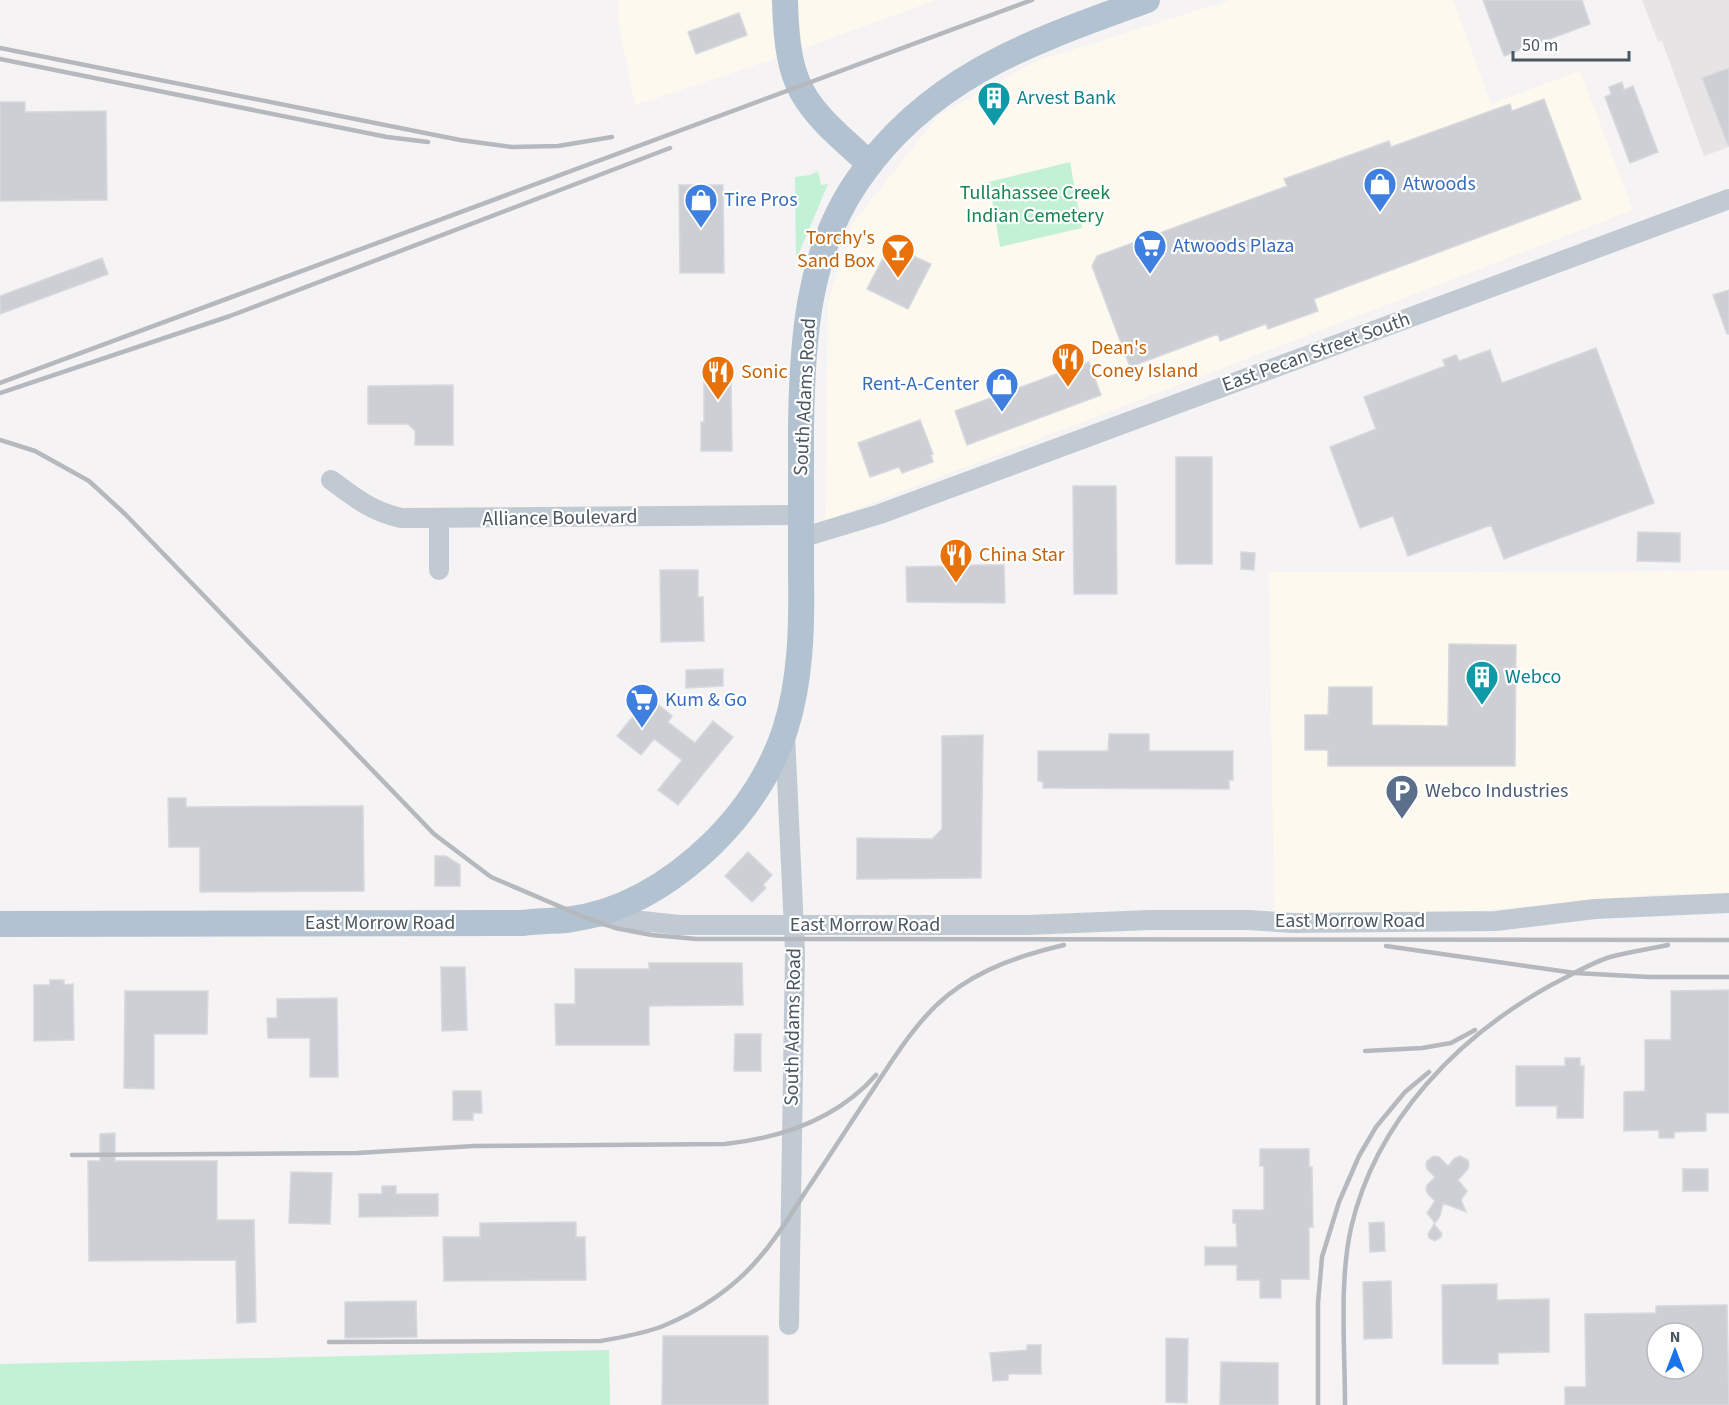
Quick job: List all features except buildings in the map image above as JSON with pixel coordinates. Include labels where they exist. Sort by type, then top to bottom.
[{"type":"main road","points":[[785,0],[788,47],[794,76],[799,87],[814,112],[870,164]]},
{"type":"main road","name":"South Adams Road","points":[[590,915],[628,903],[666,883],[689,866],[729,827],[746,805],[765,773],[785,729],[800,653],[802,368],[812,287],[821,256],[851,191],[890,139],[913,116],[947,89],[978,70],[1029,45],[1148,0]]},
{"type":"main road","name":"East Morrow Road","points":[[0,924],[522,922],[569,920],[590,915]]},
{"type":"street","name":"East Pecan Street South","points":[[801,527],[891,509],[1729,199]]},
{"type":"street","name":"Alliance Boulevard","points":[[331,480],[361,503],[381,514],[401,518],[801,527]]},
{"type":"street","points":[[439,519],[439,570]]},
{"type":"street","name":"South Adams Road","points":[[785,729],[795,951],[789,1325]]},
{"type":"street","name":"East Morrow Road","points":[[590,915],[679,925],[1016,925],[1150,920],[1496,921],[1595,909],[1729,903]]},
{"type":"shaded area","points":[[619,0],[936,0],[771,60],[635,105],[618,20]]},
{"type":"shaded area","name":"Atwoods Plaza","points":[[1230,0],[1453,0],[1491,104],[1580,71],[1633,210],[825,521],[828,302],[852,224],[938,116],[1034,62]]},
{"type":"shaded area","points":[[1642,0],[1729,0],[1729,147],[1704,156],[1662,41],[1658,42]]},
{"type":"shaded area","name":"Webco Industries","points":[[1729,571],[1729,894],[1660,894],[1452,913],[1274,914],[1269,572]]},
{"type":"green space","name":"Tullahassee Creek Indian Cemetery","points":[[1070,162],[1082,228],[1000,247],[989,182]]},
{"type":"green space","points":[[818,171],[821,185],[828,184],[796,260],[795,177],[810,175]]},
{"type":"green space","points":[[609,1350],[610,1405],[0,1405],[0,1364]]},
{"type":"railway","points":[[0,383],[1032,0]]},
{"type":"railway","points":[[0,48],[460,140],[512,147],[558,146],[612,137]]},
{"type":"railway","points":[[0,59],[387,137],[428,142]]},
{"type":"railway","points":[[0,393],[230,316],[670,148]]},
{"type":"railway","points":[[0,440],[35,451],[89,481],[125,514],[434,834],[491,877],[615,928],[652,935],[697,939],[1729,940]]},
{"type":"railway","points":[[329,1342],[601,1341],[648,1331],[689,1314],[727,1289],[766,1250],[898,1051],[937,1005],[961,986],[989,970],[1018,958],[1064,945]]},
{"type":"railway","points":[[1345,1405],[1344,1293],[1351,1228],[1363,1189],[1380,1152],[1401,1117],[1426,1085],[1454,1056],[1518,1005],[1553,984],[1610,957],[1668,945]]},
{"type":"railway","points":[[1386,946],[1575,973],[1649,977],[1729,977]]},
{"type":"railway","points":[[1365,1051],[1422,1048],[1451,1043],[1475,1030]]},
{"type":"railway","points":[[1318,1405],[1318,1303],[1322,1257],[1339,1202],[1359,1156],[1376,1127],[1405,1092],[1429,1072]]},
{"type":"railway","points":[[72,1155],[357,1153],[474,1146],[725,1144],[767,1137],[807,1124],[844,1104],[876,1075]]},
{"type":"place","name":"Arvest Bank","points":[[994,127]]},
{"type":"place","name":"Atwoods","points":[[1380,213]]},
{"type":"place","name":"Tire Pros","points":[[701,229]]},
{"type":"place","name":"Atwoods Plaza","points":[[1150,275]]},
{"type":"place","name":"Torchy's Sand Box","points":[[898,279]]},
{"type":"place","name":"Dean's Coney Island","points":[[1068,388]]},
{"type":"place","name":"Sonic","points":[[718,401]]},
{"type":"place","name":"Rent-A-Center","points":[[1002,413]]},
{"type":"place","name":"China Star","points":[[956,584]]},
{"type":"place","name":"Webco","points":[[1482,706]]},
{"type":"place","name":"Kum & Go","points":[[642,729]]},
{"type":"place","name":"Webco Industries","points":[[1402,820]]}]
